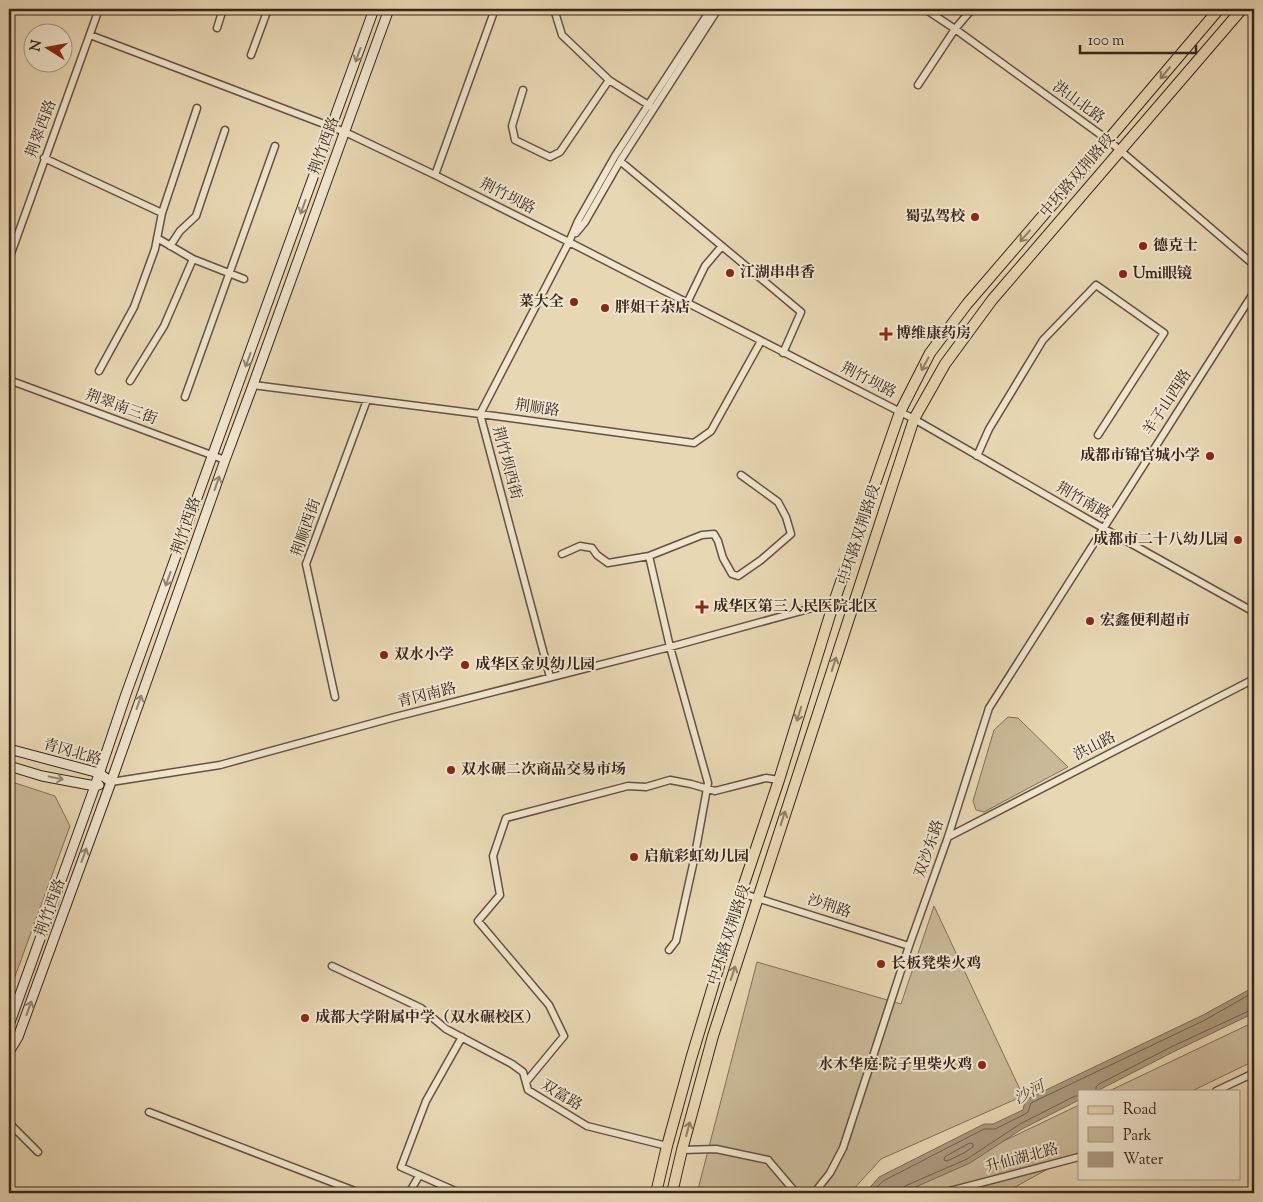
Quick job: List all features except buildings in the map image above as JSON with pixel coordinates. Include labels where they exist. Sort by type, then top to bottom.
[{"type":"main road","name":"荆竹西路","points":[[9,1025],[126,694],[374,9]]},
{"type":"main road","name":"荆竹西路","points":[[9,1052],[18,1037],[111,782],[225,460],[389,9]]},
{"type":"main road","name":"中环路双荆路段","points":[[656,1193],[691,1059],[741,893],[779,780],[834,602],[900,412],[930,354],[966,304],[1218,9]]},
{"type":"main road","name":"中环路双荆路段","points":[[672,1193],[713,1036],[914,419],[945,364],[992,300],[1242,9]]},
{"type":"main road","name":"青冈北路","points":[[9,749],[99,773],[111,782]]},
{"type":"main road","name":"青冈北路","points":[[9,766],[42,776],[94,786],[111,782]]},
{"type":"street","name":"荆翠西路","points":[[9,259],[99,9]]},
{"type":"street","points":[[216,28],[223,9]]},
{"type":"street","points":[[251,55],[268,9]]},
{"type":"street","points":[[435,175],[495,9]]},
{"type":"street","points":[[554,9],[562,35],[609,80],[651,106]]},
{"type":"street","points":[[569,242],[585,222],[651,106],[711,9]]},
{"type":"street","points":[[569,242],[578,221],[615,156],[718,9]]},
{"type":"street","name":"洪山北路","points":[[925,9],[1108,140],[1254,265]]},
{"type":"street","points":[[918,85],[955,29],[972,9]]},
{"type":"street","name":"荆竹坝路","points":[[90,35],[345,132],[569,242],[900,412]]},
{"type":"street","points":[[523,90],[512,126],[515,140],[550,157],[560,152],[609,80]]},
{"type":"street","points":[[99,371],[134,307],[155,249],[162,213],[197,108]]},
{"type":"street","points":[[170,246],[180,231],[196,216],[225,130]]},
{"type":"street","points":[[185,397],[275,146]]},
{"type":"street","points":[[44,158],[162,213]]},
{"type":"street","points":[[620,161],[801,312],[783,352]]},
{"type":"street","points":[[157,238],[193,259],[244,279]]},
{"type":"street","name":"荆竹坝西街","points":[[550,677],[480,414],[569,242]]},
{"type":"street","points":[[687,303],[705,266],[722,246]]},
{"type":"street","points":[[130,381],[164,326],[193,259]]},
{"type":"street","points":[[977,456],[989,429],[1043,340],[1096,285],[1164,333],[1098,435]]},
{"type":"street","name":"羊子山西路","points":[[1103,528],[1254,292]]},
{"type":"street","name":"荆顺路","points":[[253,385],[694,443],[711,432],[761,341]]},
{"type":"street","name":"荆翠南三街","points":[[9,380],[225,460]]},
{"type":"street","name":"荆顺西街","points":[[335,697],[306,564],[367,400]]},
{"type":"street","name":"荆竹南路","points":[[900,412],[1254,612]]},
{"type":"street","points":[[562,554],[580,546],[592,548],[608,563],[649,556],[702,535],[714,534],[723,558],[732,574],[738,576],[792,534],[778,502],[741,475]]},
{"type":"street","name":"双沙东路","points":[[814,1193],[830,1173],[843,1148],[909,946],[948,837],[989,708],[1103,528]]},
{"type":"street","points":[[649,556],[670,647],[708,783],[694,860],[676,941],[669,950]]},
{"type":"street","name":"青冈南路","points":[[111,782],[220,765],[834,602]]},
{"type":"street","name":"洪山路","points":[[948,837],[1254,680]]},
{"type":"street","points":[[526,1082],[564,1036],[549,1005],[478,921],[500,895],[493,856],[506,818],[628,786],[646,788],[670,780],[715,791],[766,778],[779,780]]},
{"type":"street","name":"沙荆路","points":[[741,893],[909,946]]},
{"type":"street","name":"双富路","points":[[332,966],[421,1008],[446,1029],[512,1064],[523,1072],[528,1090],[587,1126],[668,1146]]},
{"type":"street","points":[[460,1193],[401,1167],[426,1101],[462,1037]]},
{"type":"street","points":[[1218,1090],[1254,1073]]},
{"type":"street","points":[[148,1112],[360,1193]]},
{"type":"street","points":[[9,1123],[38,1152]]},
{"type":"street","points":[[682,1150],[716,1149],[768,1160],[796,1193]]},
{"type":"street","name":"升仙湖北路","points":[[942,1193],[1078,1157]]},
{"type":"street","points":[[408,1193],[419,1176]]},
{"type":"green space","points":[[1008,717],[1018,718],[1068,767],[984,812],[976,810],[973,801],[994,730]]},
{"type":"green space","points":[[9,781],[55,796],[70,826],[9,993]]},
{"type":"green space","points":[[934,906],[1023,1096],[881,1159],[850,1193],[697,1193],[757,962],[901,1004]]},
{"type":"green space","points":[[1254,1022],[1254,1061],[1194,1090],[1111,1090]]},
{"type":"green space","points":[[1078,1105],[1078,1153],[1004,1193],[920,1193],[916,1183]]},
{"type":"water","points":[[1254,987],[1254,1013],[1099,1090],[1078,1090],[1078,1101],[1022,1129],[970,1163],[902,1193],[865,1193],[879,1177],[984,1124],[993,1124],[1023,1110],[1025,1100],[1203,1015]]},
{"type":"place","name":"蜀弘驾校","points":[[975,217]]},
{"type":"place","name":"德克士","points":[[1143,246]]},
{"type":"place","name":"江湖串串香","points":[[730,273]]},
{"type":"place","name":"Umi眼镜","points":[[1123,274]]},
{"type":"place","name":"菜大全","points":[[574,302]]},
{"type":"place","name":"胖姐干杂店","points":[[605,308]]},
{"type":"place","name":"博维康药房","points":[[886,334]]},
{"type":"place","name":"成都市锦官城小学","points":[[1210,456]]},
{"type":"place","name":"成都市二十八幼儿园","points":[[1238,540]]},
{"type":"place","name":"成华区第三人民医院北区","points":[[702,607]]},
{"type":"place","name":"宏鑫便利超市","points":[[1090,621]]},
{"type":"place","name":"双水小学","points":[[384,655]]},
{"type":"place","name":"成华区金贝幼儿园","points":[[465,665]]},
{"type":"place","name":"双水碾二次商品交易市场","points":[[451,770]]},
{"type":"place","name":"启航彩虹幼儿园","points":[[634,857]]},
{"type":"place","name":"长板凳柴火鸡","points":[[881,964]]},
{"type":"place","name":"成都大学附属中学（双水碾校区）","points":[[305,1018]]},
{"type":"place","name":"水木华庭·院子里柴火鸡","points":[[982,1065]]},
{"type":"water label","name":"沙河","points":[[1030,1094]]}]
